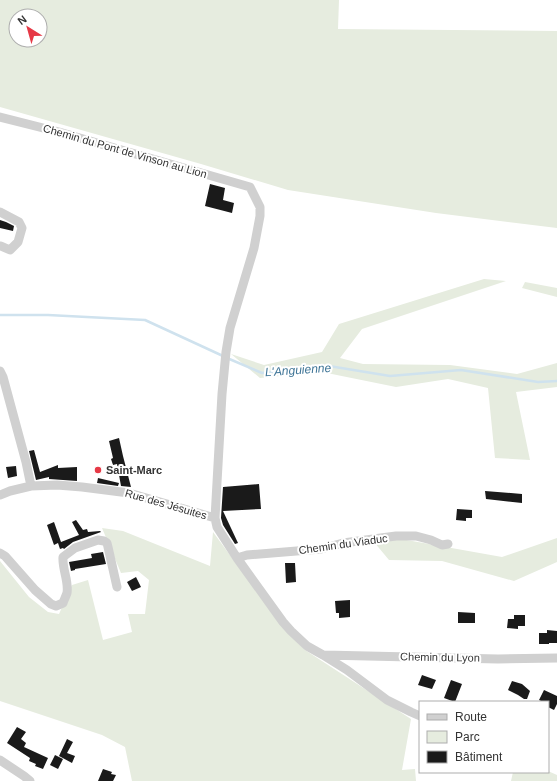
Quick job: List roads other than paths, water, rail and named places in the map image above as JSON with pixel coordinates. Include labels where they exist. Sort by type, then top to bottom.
[{"type":"street","name":"Chemin du Pont de Vinson au Lion","points":[[0,117],[59,132],[250,186],[260,207],[260,216],[254,248],[230,328],[225,356],[215,518]]},
{"type":"street","points":[[0,212],[19,222],[22,228],[18,242],[10,250],[1,246]]},
{"type":"street","points":[[0,371],[3,377],[26,462],[31,486]]},
{"type":"street","name":"Rue des Jésuites","points":[[0,495],[31,486],[82,487],[130,493],[215,518]]},
{"type":"street","points":[[215,518],[217,527],[237,558],[291,631],[307,646],[347,670],[387,700],[419,716]]},
{"type":"street","name":"Chemin du Viaduc","points":[[237,558],[321,549],[343,543],[396,536],[416,536],[442,545],[448,544]]},
{"type":"street","points":[[0,553],[5,556],[35,590],[51,604],[56,606],[63,603],[67,594],[68,586],[62,561],[63,557],[75,548],[98,540],[104,541],[107,543],[117,587]]},
{"type":"street","name":"Chemin du Lyon","points":[[323,655],[557,658]]},
{"type":"street","points":[[0,760],[30,781]]},
{"type":"waterway","name":"L'Anguienne","points":[[0,315],[48,315],[145,320],[223,356]]},
{"type":"waterway","name":"L'Anguienne","points":[[227,358],[262,373],[329,366],[390,376],[461,370],[538,382],[557,381]]},
{"type":"place","name":"Saint-Marc","points":[[98,470]]}]
